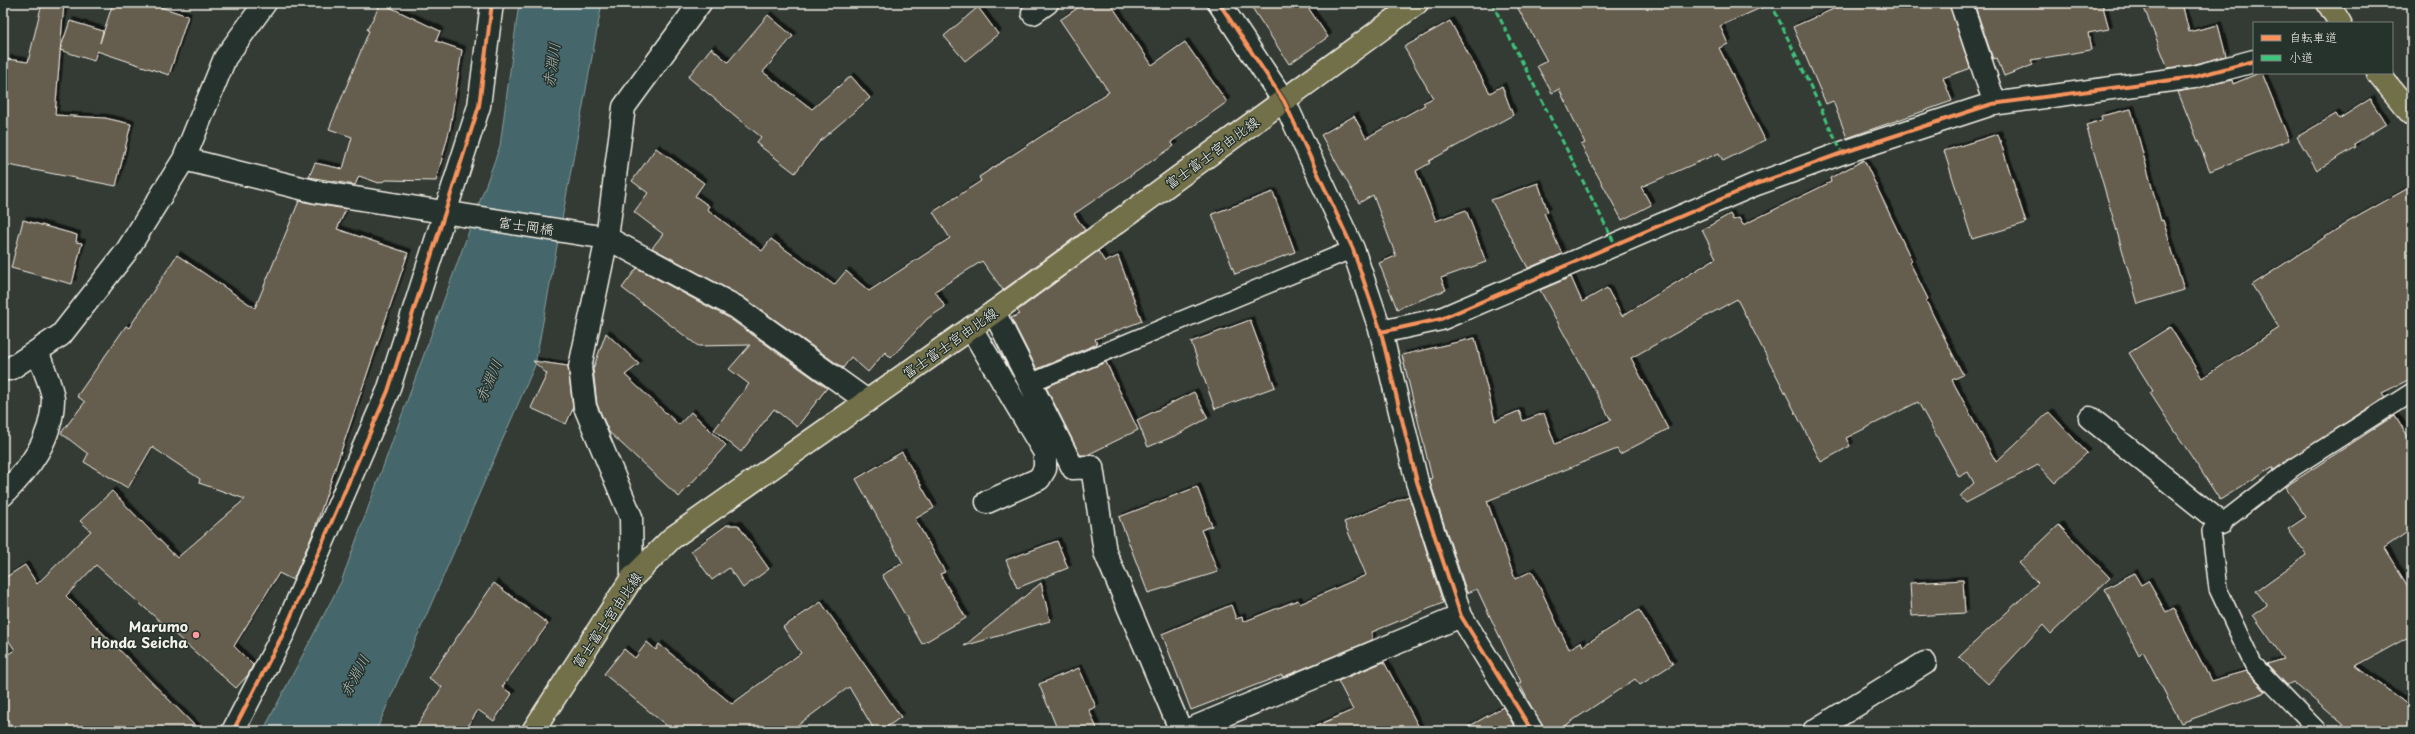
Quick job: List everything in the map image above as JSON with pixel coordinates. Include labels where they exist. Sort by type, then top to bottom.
[{"type":"main road","name":"富士富士宮由比線","points":[[533,731],[632,578],[672,538],[994,312],[1417,3]]},
{"type":"main road","points":[[2328,3],[2339,22]]},
{"type":"main road","points":[[2379,74],[2412,115]]},
{"type":"street","points":[[3,369],[10,369],[61,335],[126,252],[184,159],[225,58],[265,3]]},
{"type":"street","points":[[234,731],[284,632],[388,390],[479,106],[492,3]]},
{"type":"street","points":[[632,578],[631,517],[585,407],[580,368],[607,238],[624,107],[700,3]]},
{"type":"street","points":[[1219,3],[1284,100],[1352,249],[1381,332],[1417,482],[1461,616],[1532,731]]},
{"type":"street","points":[[1961,3],[1995,104]]},
{"type":"street","points":[[1381,332],[1441,319],[1754,185],[1842,153],[1995,104],[2194,77],[2253,61]]},
{"type":"street","name":"富士岡橋","points":[[184,159],[317,192],[445,214],[607,238],[736,307],[867,401]]},
{"type":"street","points":[[994,312],[1073,468],[1092,466],[1105,552],[1181,731]]},
{"type":"street","points":[[971,328],[1045,453],[1044,469],[1039,479],[987,502]]},
{"type":"street","points":[[3,496],[27,471],[46,438],[53,399],[37,351]]},
{"type":"street","points":[[2090,418],[2221,523]]},
{"type":"street","points":[[1186,731],[1461,616]]},
{"type":"street","points":[[1814,731],[1924,663]]},
{"type":"lane","points":[[1030,383],[1352,249]]},
{"type":"lane","points":[[2318,731],[2253,664],[2246,651],[2218,589],[2211,531],[2294,467],[2412,392]]},
{"type":"water","name":"赤淵川","points":[[519,3],[602,3],[535,365],[376,731],[263,731],[341,582],[500,146]]},
{"type":"building","points":[[42,3],[64,3],[55,115],[105,118],[131,124],[116,186],[3,164],[7,59],[28,62]]},
{"type":"building","points":[[113,3],[148,3],[188,16],[169,75],[97,51],[94,61],[60,50],[70,21],[103,31],[100,43]]},
{"type":"building","points":[[381,3],[440,31],[436,41],[462,50],[450,128],[436,181],[386,180],[379,183],[359,176],[355,185],[309,177],[315,163],[343,169],[352,137],[329,129],[369,31],[367,30]]},
{"type":"building","points":[[1085,3],[1110,3],[1152,65],[1185,42],[1227,102],[1171,142],[1174,146],[1074,214],[1085,230],[1003,290],[982,261],[935,291],[945,307],[927,319],[891,358],[885,352],[868,372],[851,357],[843,368],[743,297],[652,248],[663,234],[634,212],[648,193],[632,181],[656,148],[704,183],[695,196],[709,206],[707,209],[762,251],[771,239],[834,285],[846,271],[869,291],[950,238],[933,212],[981,181],[979,177],[1109,92],[1060,20]]},
{"type":"building","points":[[1249,3],[1305,3],[1328,37],[1289,64]]},
{"type":"building","points":[[1515,3],[1772,3],[1720,26],[1728,44],[1719,48],[1765,140],[1723,161],[1719,153],[1641,187],[1651,205],[1622,220],[1581,145],[1585,143],[1559,89],[1552,93],[1537,66],[1547,61]]},
{"type":"building","points":[[1847,3],[1949,3],[1970,68],[1943,78],[1952,101],[1847,138],[1833,101],[1826,104],[1793,27]]},
{"type":"building","points":[[1974,3],[2102,3],[2109,29],[2088,33],[2091,50],[2031,60],[2033,65],[2004,76],[1997,58],[1993,59]]},
{"type":"building","points":[[2142,3],[2182,3],[2189,32],[2218,25],[2226,56],[2192,65],[2168,68]]},
{"type":"building","points":[[978,7],[998,34],[965,61],[944,36]]},
{"type":"building","points":[[768,15],[793,36],[763,72],[812,109],[851,76],[870,98],[820,141],[795,173],[756,143],[761,137],[688,77],[711,48],[728,62]]},
{"type":"building","points":[[1450,21],[1490,93],[1502,86],[1513,115],[1429,161],[1430,163],[1416,171],[1436,221],[1466,210],[1486,262],[1441,278],[1446,290],[1397,309],[1379,263],[1396,256],[1373,195],[1359,203],[1321,135],[1354,116],[1366,138],[1425,105],[1423,103],[1433,98],[1404,47]]},
{"type":"building","points":[[2257,74],[2262,74],[2289,140],[2210,171],[2178,92],[2232,80],[2233,84]]},
{"type":"building","points":[[2370,99],[2386,124],[2354,144],[2356,147],[2317,170],[2297,137],[2336,114],[2339,119]]},
{"type":"building","points":[[2131,109],[2161,221],[2163,220],[2184,290],[2138,304],[2086,125],[2102,120],[2101,116]]},
{"type":"building","points":[[1998,134],[2026,223],[1972,239],[1944,151]]},
{"type":"building","points":[[1864,160],[1912,261],[1910,263],[1928,299],[1926,301],[1963,375],[1952,380],[1996,462],[2049,412],[2087,453],[2055,483],[2038,465],[1966,503],[1960,496],[1974,483],[1968,472],[1959,477],[1918,402],[1846,438],[1850,446],[1821,462],[1737,299],[1631,358],[1668,429],[1620,454],[1617,449],[1487,501],[1515,579],[1532,571],[1569,649],[1581,642],[1583,646],[1639,610],[1673,664],[1640,685],[1635,679],[1557,731],[1544,731],[1519,683],[1521,682],[1477,589],[1467,593],[1429,479],[1432,478],[1402,355],[1475,338],[1495,421],[1519,411],[1523,421],[1544,413],[1555,444],[1611,420],[1540,290],[1571,277],[1582,302],[1607,288],[1622,316],[1716,258],[1702,230],[1730,214],[1733,220],[1739,218],[1743,225],[1831,182],[1830,178]]},
{"type":"building","points":[[1538,183],[1548,212],[1544,213],[1562,254],[1528,268],[1491,200]]},
{"type":"building","points":[[2412,186],[2412,378],[2382,393],[2385,397],[2274,470],[2272,467],[2220,500],[2150,393],[2153,391],[2129,353],[2170,327],[2202,378],[2279,328],[2252,285],[2348,222]]},
{"type":"building","points":[[1273,192],[1295,252],[1235,274],[1212,214]]},
{"type":"building","points":[[299,201],[346,209],[337,229],[408,253],[314,531],[293,580],[279,573],[234,646],[253,665],[248,675],[236,688],[96,565],[66,596],[200,731],[14,731],[3,713],[3,657],[15,650],[3,632],[3,579],[25,565],[37,584],[91,531],[80,521],[112,491],[177,558],[245,499],[199,483],[200,479],[152,447],[128,488],[84,462],[88,454],[61,433],[85,402],[77,396],[126,326],[129,328],[177,255],[255,308]]},
{"type":"building","points":[[23,220],[77,235],[76,242],[82,243],[72,284],[11,268]]},
{"type":"building","points":[[1098,251],[1105,262],[1118,256],[1142,321],[1095,339],[1097,344],[1037,369],[1011,318],[1020,314],[1017,311]]},
{"type":"building","points":[[637,268],[729,318],[827,388],[797,427],[774,409],[741,452],[714,430],[749,384],[729,369],[750,345],[698,346],[622,288]]},
{"type":"building","points":[[1250,320],[1275,387],[1215,409],[1191,342]]},
{"type":"building","points":[[606,333],[639,364],[625,375],[679,425],[691,412],[726,445],[679,497],[609,432],[597,404],[593,369]]},
{"type":"building","points":[[533,361],[568,366],[573,409],[566,424],[531,408],[547,374]]},
{"type":"building","points":[[1106,362],[1138,430],[1087,455],[1080,455],[1046,387]]},
{"type":"building","points":[[1194,392],[1208,418],[1177,435],[1148,447],[1137,420]]},
{"type":"building","points":[[2395,415],[2412,443],[2412,529],[2384,548],[2412,593],[2412,635],[2356,666],[2412,708],[2412,731],[2351,731],[2293,682],[2287,685],[2267,664],[2284,659],[2253,615],[2267,605],[2256,591],[2306,555],[2288,529],[2306,517],[2285,487]]},
{"type":"building","points":[[902,452],[934,508],[915,519],[945,572],[940,574],[966,618],[922,644],[882,575],[903,563],[856,479]]},
{"type":"building","points":[[1197,487],[1212,526],[1201,530],[1218,572],[1148,593],[1119,517]]},
{"type":"building","points":[[1409,496],[1443,603],[1372,632],[1372,640],[1283,677],[1282,675],[1191,710],[1162,634],[1231,605],[1236,619],[1242,617],[1243,622],[1298,600],[1300,604],[1366,575],[1344,522]]},
{"type":"building","points":[[727,525],[738,525],[769,569],[743,588],[729,568],[712,580],[691,551]]},
{"type":"building","points":[[2059,525],[2110,578],[2051,634],[2043,625],[1988,684],[1959,657],[2038,583],[2019,563]]},
{"type":"building","points":[[1057,541],[1068,568],[1017,588],[1006,560]]},
{"type":"building","points":[[2134,573],[2141,585],[2148,581],[2166,612],[2174,608],[2211,681],[2246,671],[2266,692],[2181,723],[2143,651],[2139,655],[2105,589]]},
{"type":"building","points":[[1963,580],[1965,613],[1912,616],[1910,583]]},
{"type":"building","points":[[494,583],[548,624],[502,687],[512,694],[494,721],[478,710],[465,731],[414,731],[442,687],[429,678]]},
{"type":"building","points":[[1041,583],[1050,621],[964,646]]},
{"type":"building","points":[[821,602],[901,717],[881,731],[875,731],[849,687],[790,731],[673,731],[604,674],[624,649],[635,658],[647,642],[656,650],[659,644],[732,704],[801,653],[783,627]]},
{"type":"building","points":[[1384,662],[1421,731],[1304,731],[1353,710],[1338,681]]},
{"type":"building","points":[[1079,668],[1096,707],[1089,710],[1098,731],[1058,731],[1039,684]]},
{"type":"building","points":[[1503,707],[1517,731],[1461,731]]},
{"type":"marked path","points":[[1492,3],[1615,244]]},
{"type":"marked path","points":[[1771,3],[1842,153]]},
{"type":"cycle path","points":[[233,731],[284,632],[388,391],[479,106],[492,3]]},
{"type":"cycle path","points":[[1219,3],[1284,101],[1353,249],[1381,332],[1417,482],[1461,616],[1532,731]]},
{"type":"cycle path","points":[[1381,332],[1441,319],[1754,185],[1842,153],[1992,104],[2194,77],[2253,61]]},
{"type":"place","name":"Marumo Honda Seicha","points":[[196,635]]}]
